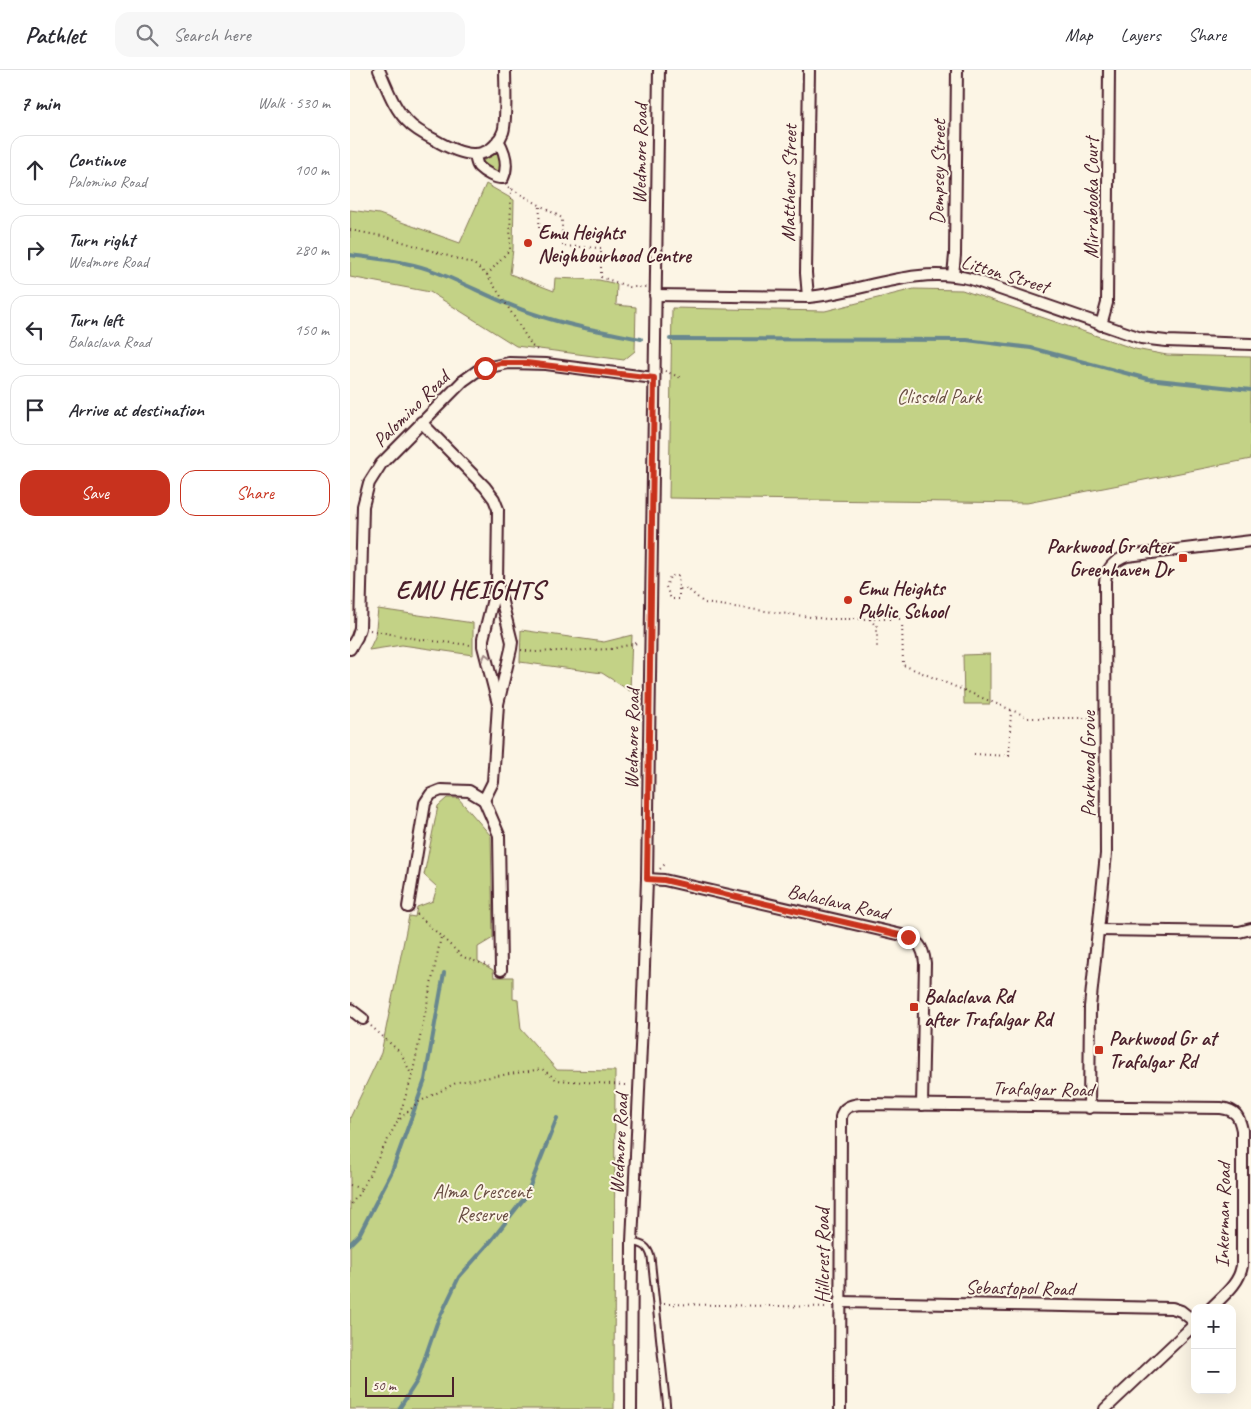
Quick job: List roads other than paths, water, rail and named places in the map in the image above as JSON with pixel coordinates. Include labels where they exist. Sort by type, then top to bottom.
[{"type":"street","points":[[379,70],[395,105],[413,126],[460,153],[475,154],[488,150],[498,140],[504,127],[505,70]]},
{"type":"street","name":"Wedmore Road","points":[[632,1409],[632,1242],[647,879],[659,70]]},
{"type":"street","name":"Matthews Street","points":[[808,297],[806,273],[809,70]]},
{"type":"street","name":"Dempsey Street","points":[[952,275],[955,255],[957,70]]},
{"type":"street","name":"Mirrabooka Court","points":[[1102,325],[1107,303],[1109,70]]},
{"type":"street","points":[[475,154],[477,165],[480,168],[499,179],[503,178],[505,156],[498,140]]},
{"type":"street","name":"Litton Street","points":[[655,295],[808,297],[832,294],[913,276],[952,275],[971,279],[1141,338],[1251,344]]},
{"type":"street","name":"Palomino Road","points":[[350,649],[360,628],[362,516],[366,489],[371,477],[381,464],[463,380],[477,371],[493,365],[517,362],[654,374]]},
{"type":"street","points":[[421,422],[485,487],[494,499],[498,509],[497,582],[483,639],[483,646],[498,704]]},
{"type":"street","name":"Parkwood Grove","points":[[1089,1108],[1090,1006],[1106,854],[1105,582],[1107,571],[1110,566],[1127,556],[1251,541]]},
{"type":"street","points":[[484,800],[493,782],[498,704],[512,642],[497,582]]},
{"type":"street","points":[[408,906],[425,803],[430,794],[441,790],[469,791],[484,800],[499,835],[501,970]]},
{"type":"street","name":"Balaclava Road","points":[[647,879],[664,880],[902,935],[918,942],[923,950],[925,963],[922,1105]]},
{"type":"street","points":[[1099,930],[1239,932],[1251,929]]},
{"type":"street","points":[[350,1009],[364,1020]]},
{"type":"street","name":"Trafalgar Road","points":[[848,1107],[860,1104],[1221,1108],[1236,1114]]},
{"type":"street","name":"Hillcrest Road","points":[[840,1409],[841,1117],[842,1112],[848,1107]]},
{"type":"street","name":"Inkerman Road","points":[[1216,1304],[1237,1281],[1241,1274],[1242,1266],[1242,1130],[1241,1123],[1236,1114]]},
{"type":"street","name":"Sebastopol Road","points":[[839,1305],[1172,1308],[1181,1311],[1191,1320]]},
{"type":"street","points":[[1105,1409],[1191,1327]]},
{"type":"lane","points":[[632,1242],[644,1245],[651,1257],[667,1409]]},
{"type":"waterway","points":[[350,255],[426,268],[509,305],[534,314],[574,325],[641,339]]},
{"type":"waterway","points":[[670,339],[967,340],[1031,348],[1148,379],[1251,390]]},
{"type":"waterway","points":[[350,1244],[359,1235],[392,1171],[425,1080],[444,973]]},
{"type":"waterway","points":[[399,1409],[417,1381],[437,1323],[459,1277],[491,1241],[526,1196],[557,1118]]},
{"type":"place","name":"Emu Heights Neighbourhood Centre","points":[[528,243]]},
{"type":"place","name":"Parkwood Gr after Greenhaven Dr","points":[[1183,558]]},
{"type":"place","name":"Emu Heights Public School","points":[[848,600]]},
{"type":"place","name":"Balaclava Rd after Trafalgar Rd","points":[[914,1007]]},
{"type":"place","name":"Parkwood Gr at Trafalgar Rd","points":[[1099,1050]]},
{"type":"district","name":"EMU HEIGHTS","points":[[470,590]]},
{"type":"park label","name":"Clissold Park","points":[[939,396]]},
{"type":"park label","name":"Alma Crescent Reserve","points":[[482,1202]]}]
